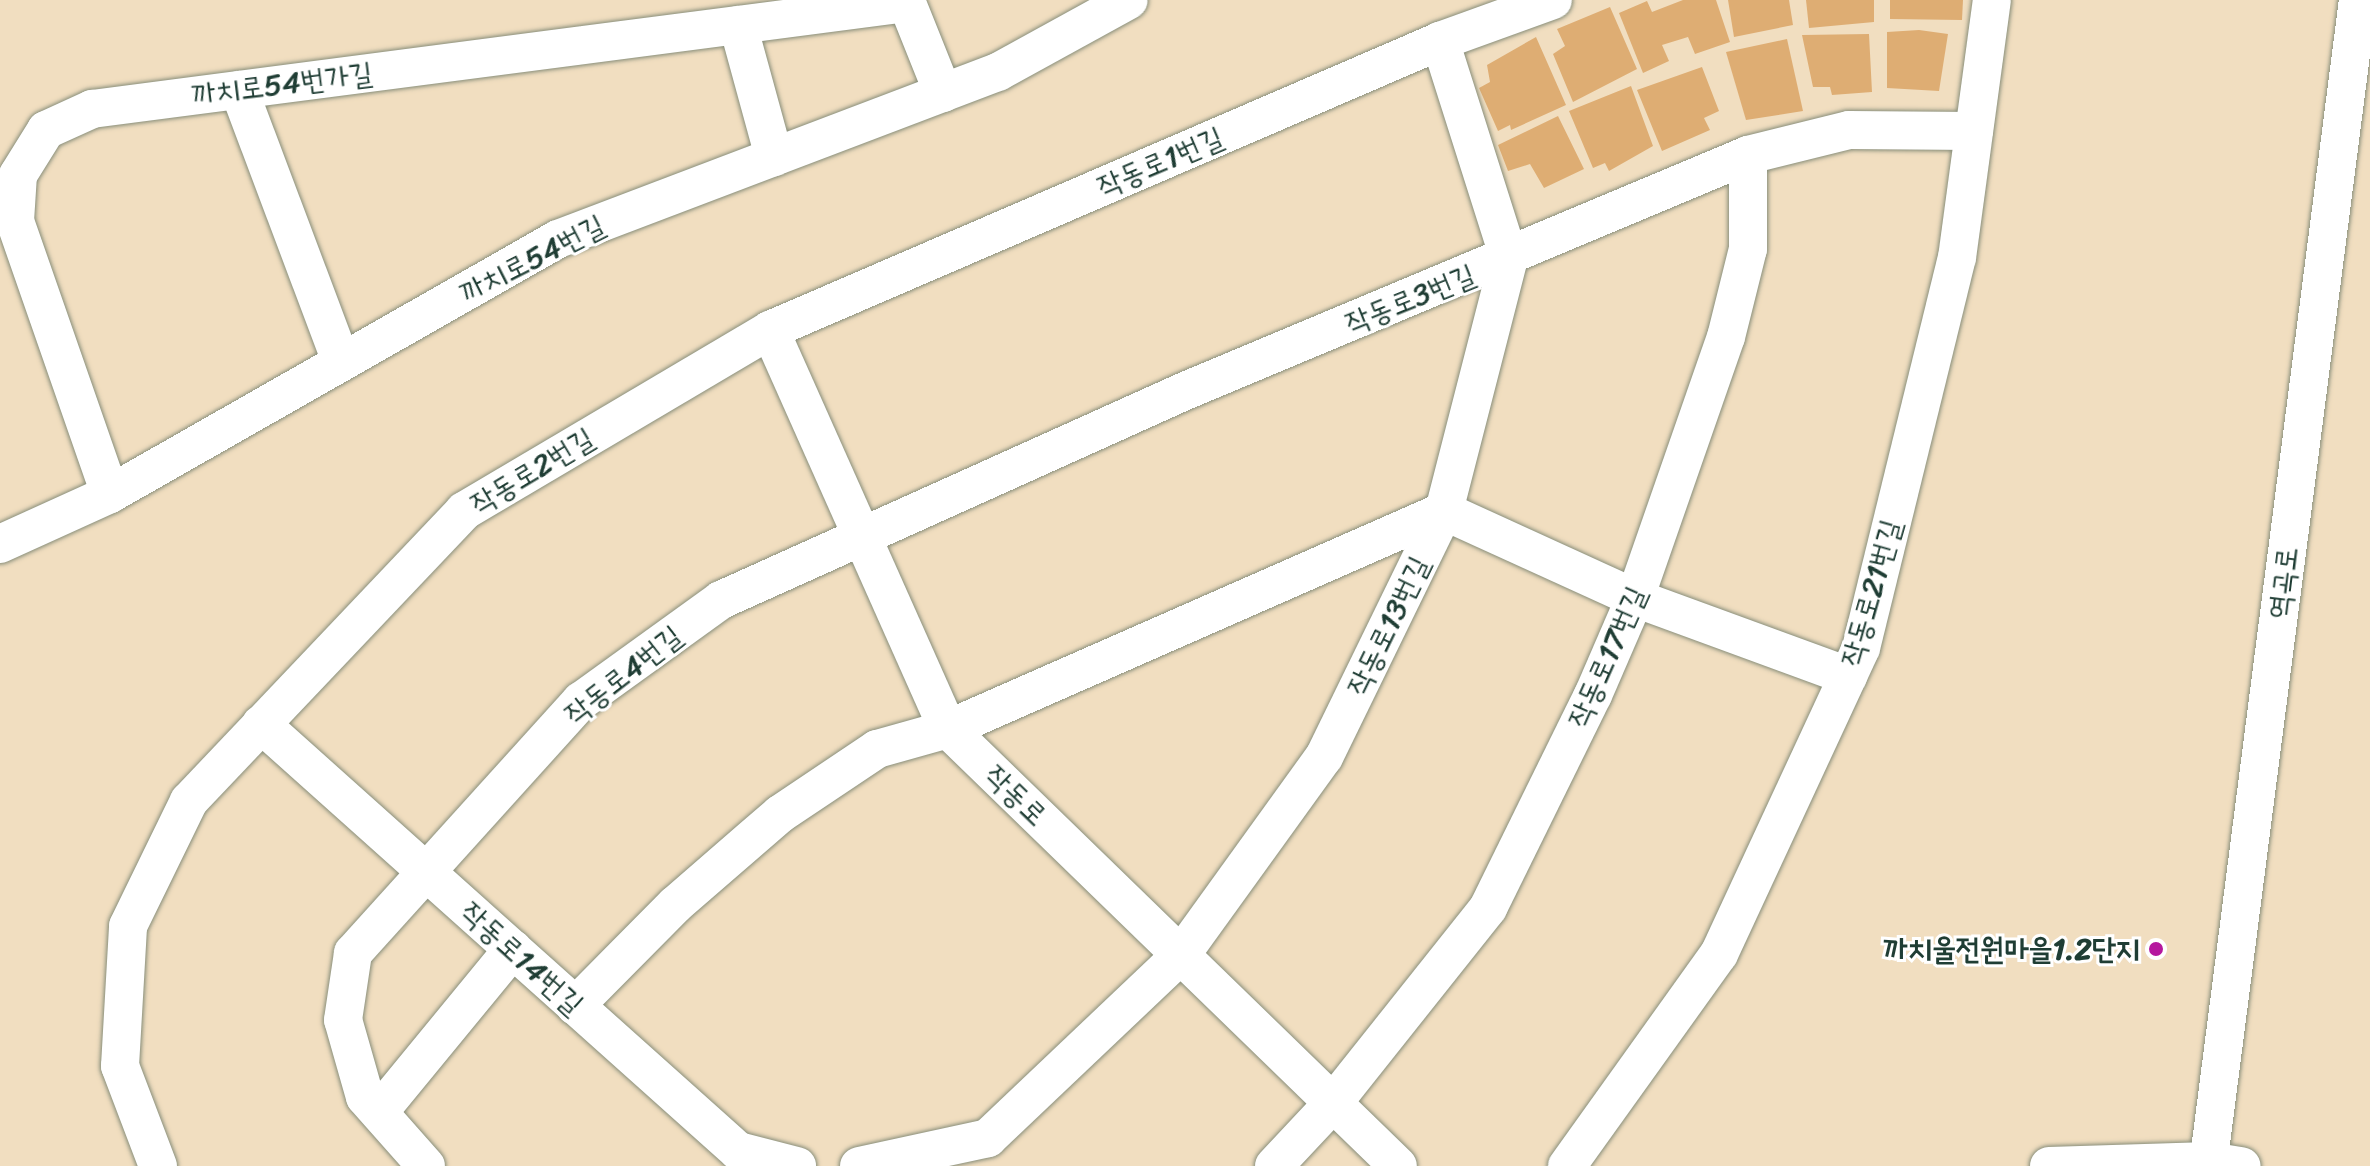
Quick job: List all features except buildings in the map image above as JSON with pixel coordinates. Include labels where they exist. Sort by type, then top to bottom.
[{"type":"street","name":"까치로54번길","points":[[0,544],[110,494],[558,239],[998,72],[1129,0]]},
{"type":"street","name":"작동로1번길","points":[[770,330],[1440,41],[1553,0]]},
{"type":"street","name":"작동로21번길","points":[[1567,1166],[1719,954],[1861,648],[1957,258],[1992,0]]},
{"type":"street","name":"역곡로","points":[[2220,1164],[2358,0]]},
{"type":"street","name":"까치로54번가길","points":[[110,494],[15,221],[18,175],[46,130],[92,109],[907,3],[943,93]]},
{"type":"street","points":[[738,25],[774,157]]},
{"type":"street","points":[[1440,41],[1509,258]]},
{"type":"street","points":[[239,90],[341,362]]},
{"type":"street","name":"작동로3번길","points":[[861,533],[1748,155],[1849,130],[1974,131]]},
{"type":"street","name":"작동로17번길","points":[[1274,1166],[1333,1103],[1488,908],[1635,598],[1730,322],[1748,249],[1748,155]]},
{"type":"street","name":"작동로13번길","points":[[1181,955],[1324,757],[1444,511],[1509,258]]},
{"type":"street","name":"작동로","points":[[770,330],[948,729],[1398,1166]]},
{"type":"street","name":"작동로2번길","points":[[158,1166],[120,1066],[128,926],[189,801],[464,511],[770,330]]},
{"type":"street","points":[[575,1006],[675,905],[780,814],[877,749],[948,729],[1444,511],[1635,598],[1848,676]]},
{"type":"street","name":"작동로4번길","points":[[426,1166],[365,1097],[343,1020],[353,953],[581,701],[721,600],[861,533]]},
{"type":"street","name":"작동로14번길","points":[[261,724],[738,1151],[797,1166]]},
{"type":"street","points":[[379,1112],[513,949]]},
{"type":"street","points":[[859,1166],[988,1138],[1181,955]]},
{"type":"street","points":[[2049,1166],[2220,1164]]},
{"type":"place","name":"까치울전원마을1.2단지","points":[[2156,949]]}]
